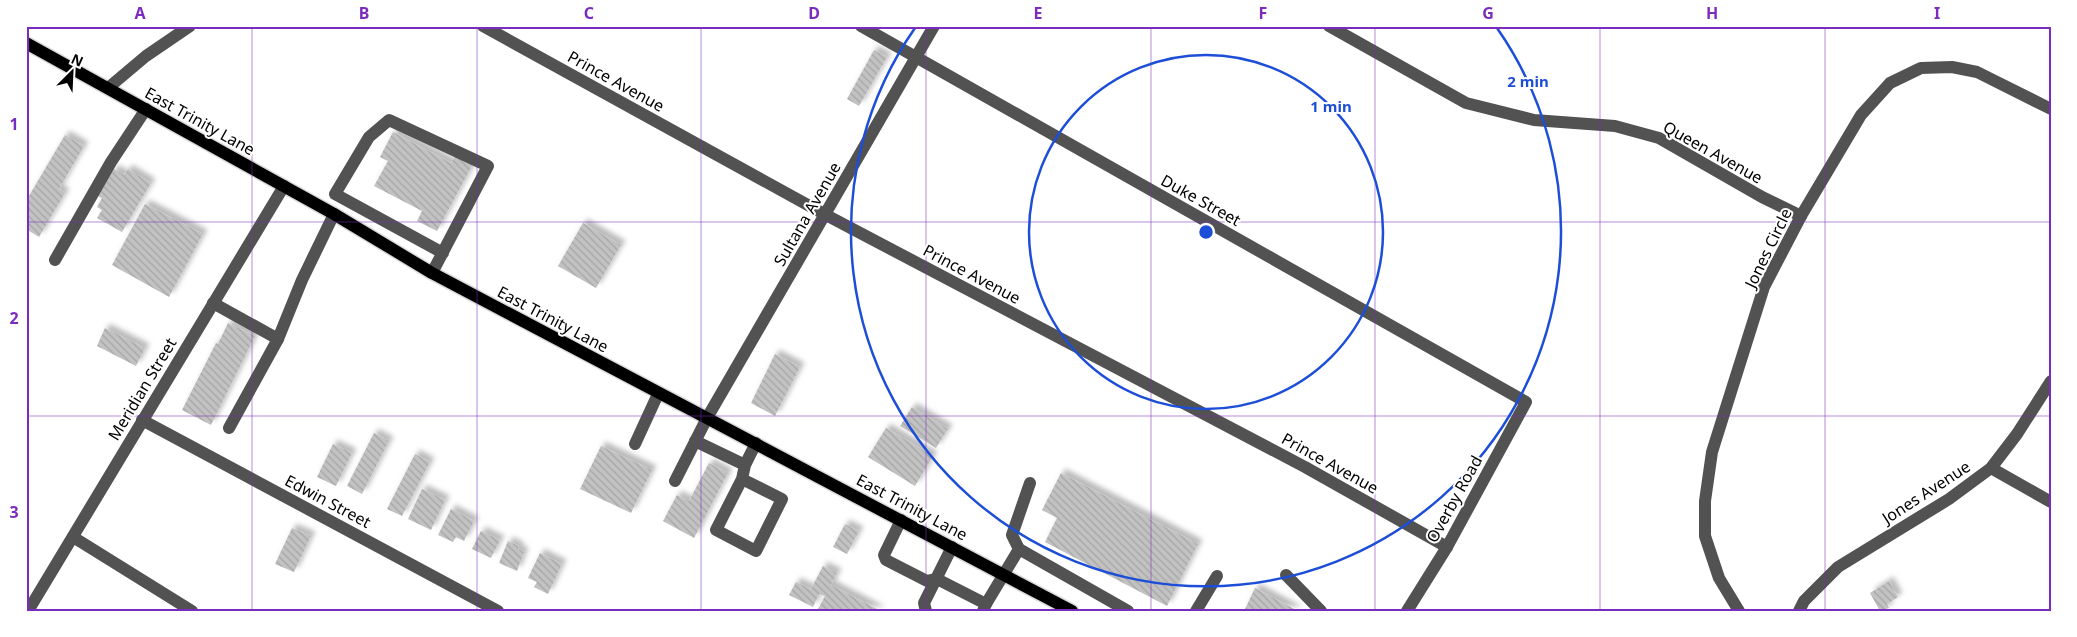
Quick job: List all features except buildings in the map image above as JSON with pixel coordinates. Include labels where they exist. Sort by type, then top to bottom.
[{"type":"main road","name":"East Trinity Lane","points":[[27,45],[334,214],[432,273],[1072,611]]},
{"type":"street","points":[[108,88],[146,56],[190,26]]},
{"type":"street","name":"Prince Avenue","points":[[483,26],[826,215],[1305,467],[1447,547]]},
{"type":"street","name":"Duke Street","points":[[861,26],[1526,402]]},
{"type":"street","name":"Sultana Avenue","points":[[675,481],[707,418],[934,26]]},
{"type":"street","name":"Queen Avenue","points":[[1329,26],[1466,103],[1534,120],[1616,126],[1659,138],[1762,197],[1801,216]]},
{"type":"street","name":"Jones Circle","points":[[1739,611],[1719,578],[1705,536],[1705,501],[1712,452],[1764,287],[1801,216],[1861,115],[1890,83],[1921,68],[1952,67],[1977,72],[2051,109]]},
{"type":"street","points":[[55,260],[111,162],[146,109]]},
{"type":"street","points":[[432,273],[443,252],[488,166],[389,120],[369,137],[336,194],[443,252]]},
{"type":"street","name":"Meridian Street","points":[[28,611],[284,186]]},
{"type":"street","points":[[230,428],[278,339],[302,280],[334,214]]},
{"type":"street","points":[[213,303],[278,339]]},
{"type":"street","name":"Jones Avenue","points":[[1799,611],[1804,601],[1838,567],[1949,499],[1991,468],[2017,434],[2051,381]]},
{"type":"street","points":[[635,444],[658,394]]},
{"type":"street","name":"Overby Road","points":[[1407,611],[1447,547],[1526,402]]},
{"type":"street","name":"Edwin Street","points":[[142,420],[498,611]]},
{"type":"street","points":[[695,441],[745,465]]},
{"type":"street","points":[[742,479],[782,499],[756,551],[716,530],[742,479],[745,465],[756,443]]},
{"type":"street","points":[[1991,468],[2051,502]]},
{"type":"street","points":[[1030,484],[1012,535],[1019,549],[1128,611]]},
{"type":"street","points":[[901,520],[884,555],[886,560],[928,581],[937,579],[984,608],[1019,549]]},
{"type":"street","points":[[73,537],[192,611]]},
{"type":"street","points":[[926,611],[924,603],[952,547]]},
{"type":"street","points":[[1286,575],[1321,611]]},
{"type":"street","points":[[1196,611],[1217,576]]}]
